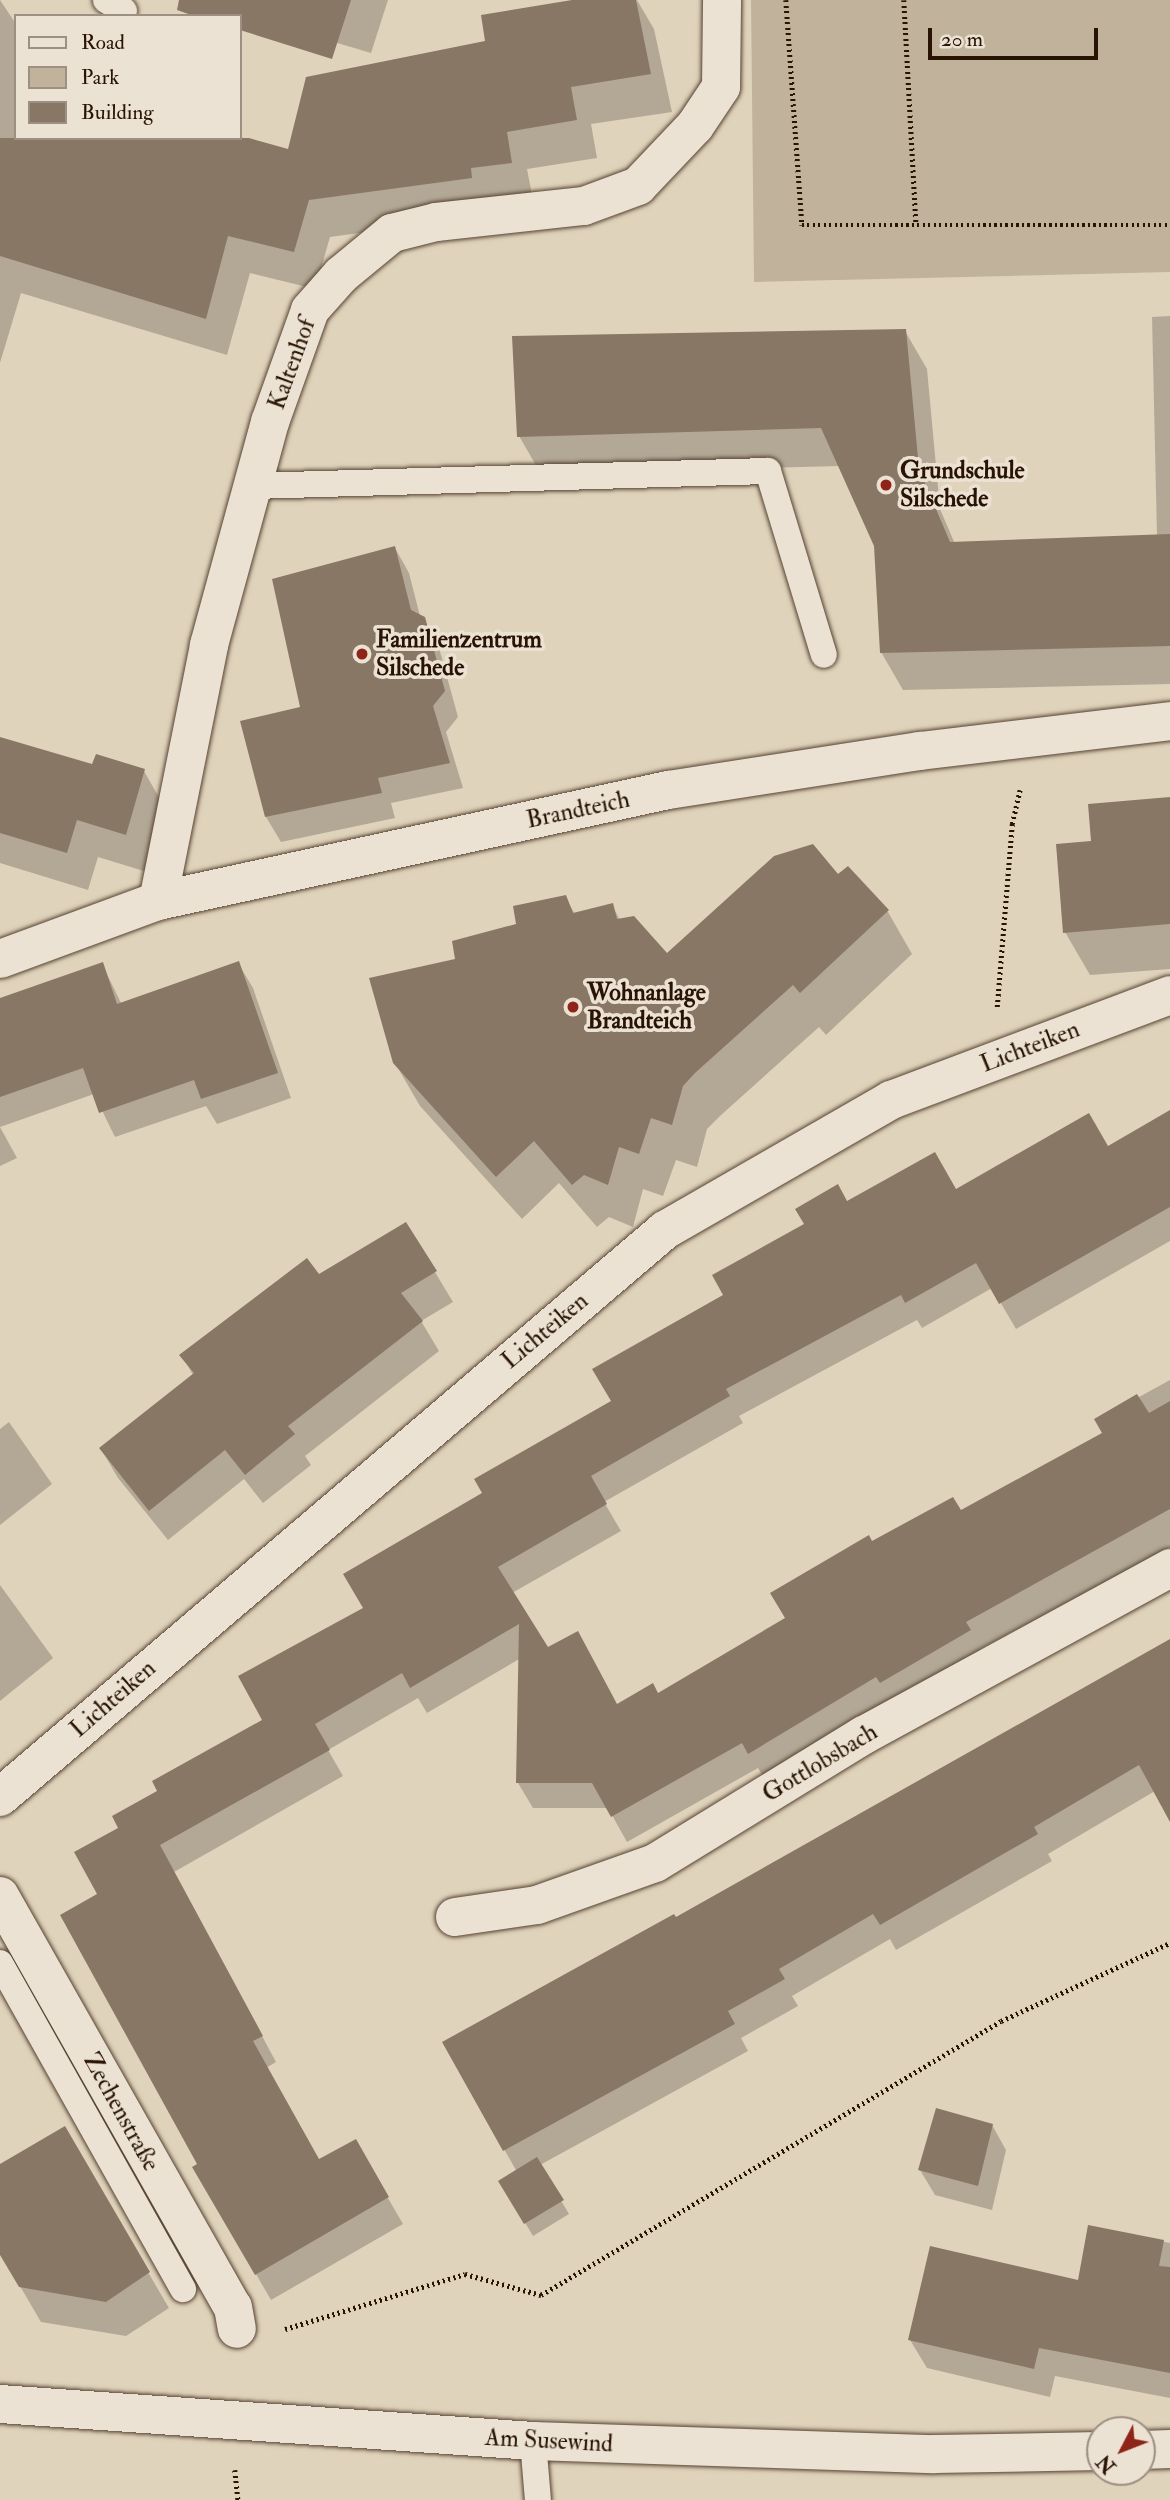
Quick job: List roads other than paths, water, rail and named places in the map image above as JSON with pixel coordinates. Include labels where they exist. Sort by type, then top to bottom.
[{"type":"street","name":"Kaltenhof","points":[[158,901],[209,645],[270,422],[310,310],[341,275],[392,233],[436,222],[584,206],[638,186],[695,126],[722,87],[722,0]]},
{"type":"street","name":"Brandteich","points":[[0,959],[158,901],[668,790],[1170,721]]},
{"type":"street","name":"Lichteiken","points":[[0,1797],[665,1230],[891,1100],[1170,995]]},
{"type":"street","name":"Gottlobsbach","points":[[455,1917],[537,1905],[655,1863],[864,1735],[1170,1568]]},
{"type":"street","name":"Zechenstraße","points":[[0,1896],[233,2307],[237,2329]]},
{"type":"street","name":"Am Susewind","points":[[0,2404],[533,2441],[934,2454],[1086,2451]]},
{"type":"lane","points":[[254,486],[768,471],[824,655]]},
{"type":"lane","points":[[0,1963],[183,2289]]},
{"type":"lane","points":[[533,2441],[538,2500]]},
{"type":"place","name":"Grundschule Silschede","points":[[886,485]]},
{"type":"place","name":"Familienzentrum Silschede","points":[[362,654]]},
{"type":"place","name":"Wohnanlage Brandteich","points":[[573,1007]]}]
